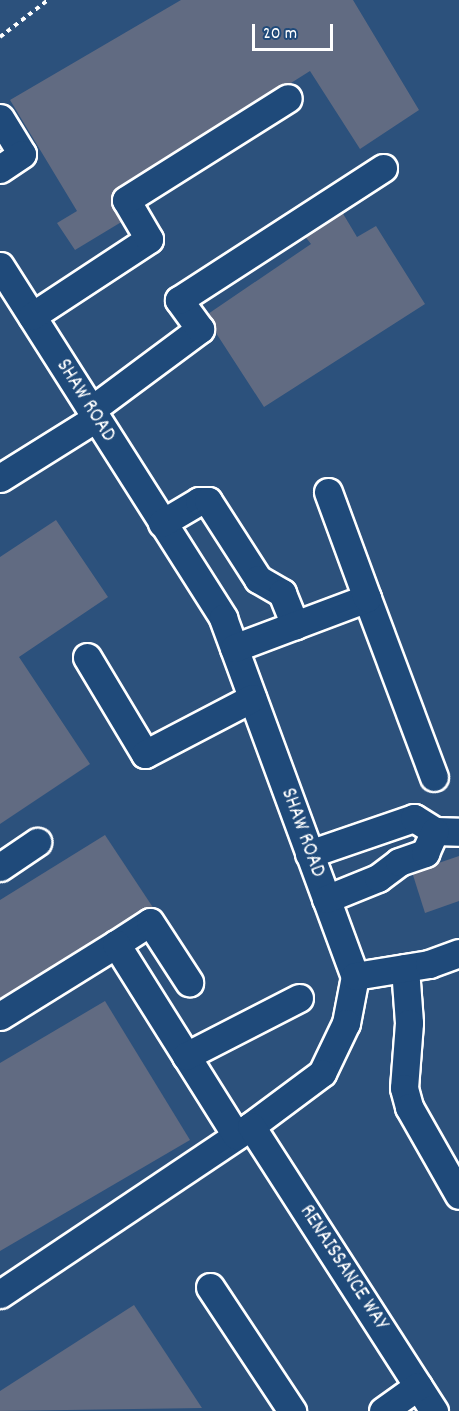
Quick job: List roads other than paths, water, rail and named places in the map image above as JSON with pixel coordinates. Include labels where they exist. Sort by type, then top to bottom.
[{"type":"street","points":[[32,316],[149,240],[126,200],[288,98]]},
{"type":"street","points":[[0,118],[22,154],[0,169]]},
{"type":"street","points":[[0,478],[93,414],[200,329],[179,300],[383,168]]},
{"type":"street","name":"SHAW ROAD","points":[[0,266],[223,618],[355,976]]},
{"type":"street","points":[[328,492],[434,777]]},
{"type":"street","points":[[162,523],[198,501],[208,501],[258,579],[282,593],[295,625]]},
{"type":"street","points":[[234,648],[367,598]]},
{"type":"street","points":[[87,657],[145,754],[252,698]]},
{"type":"street","points":[[309,854],[414,818],[447,832],[425,853],[399,862],[378,878],[326,899]]},
{"type":"street","points":[[0,867],[37,842]]},
{"type":"street","points":[[0,1016],[150,922],[189,982]]},
{"type":"street","name":"RENAISSANCE WAY","points":[[116,944],[186,1056],[244,1131],[434,1411]]},
{"type":"street","points":[[0,1293],[244,1131],[322,1073],[346,1023],[355,976],[405,968],[459,953]]},
{"type":"street","points":[[405,968],[409,1023],[404,1088],[409,1107],[459,1195]]},
{"type":"street","points":[[186,1056],[299,998]]},
{"type":"street","points":[[210,1287],[292,1411]]},
{"type":"street","points":[[383,1411],[418,1386]]}]
